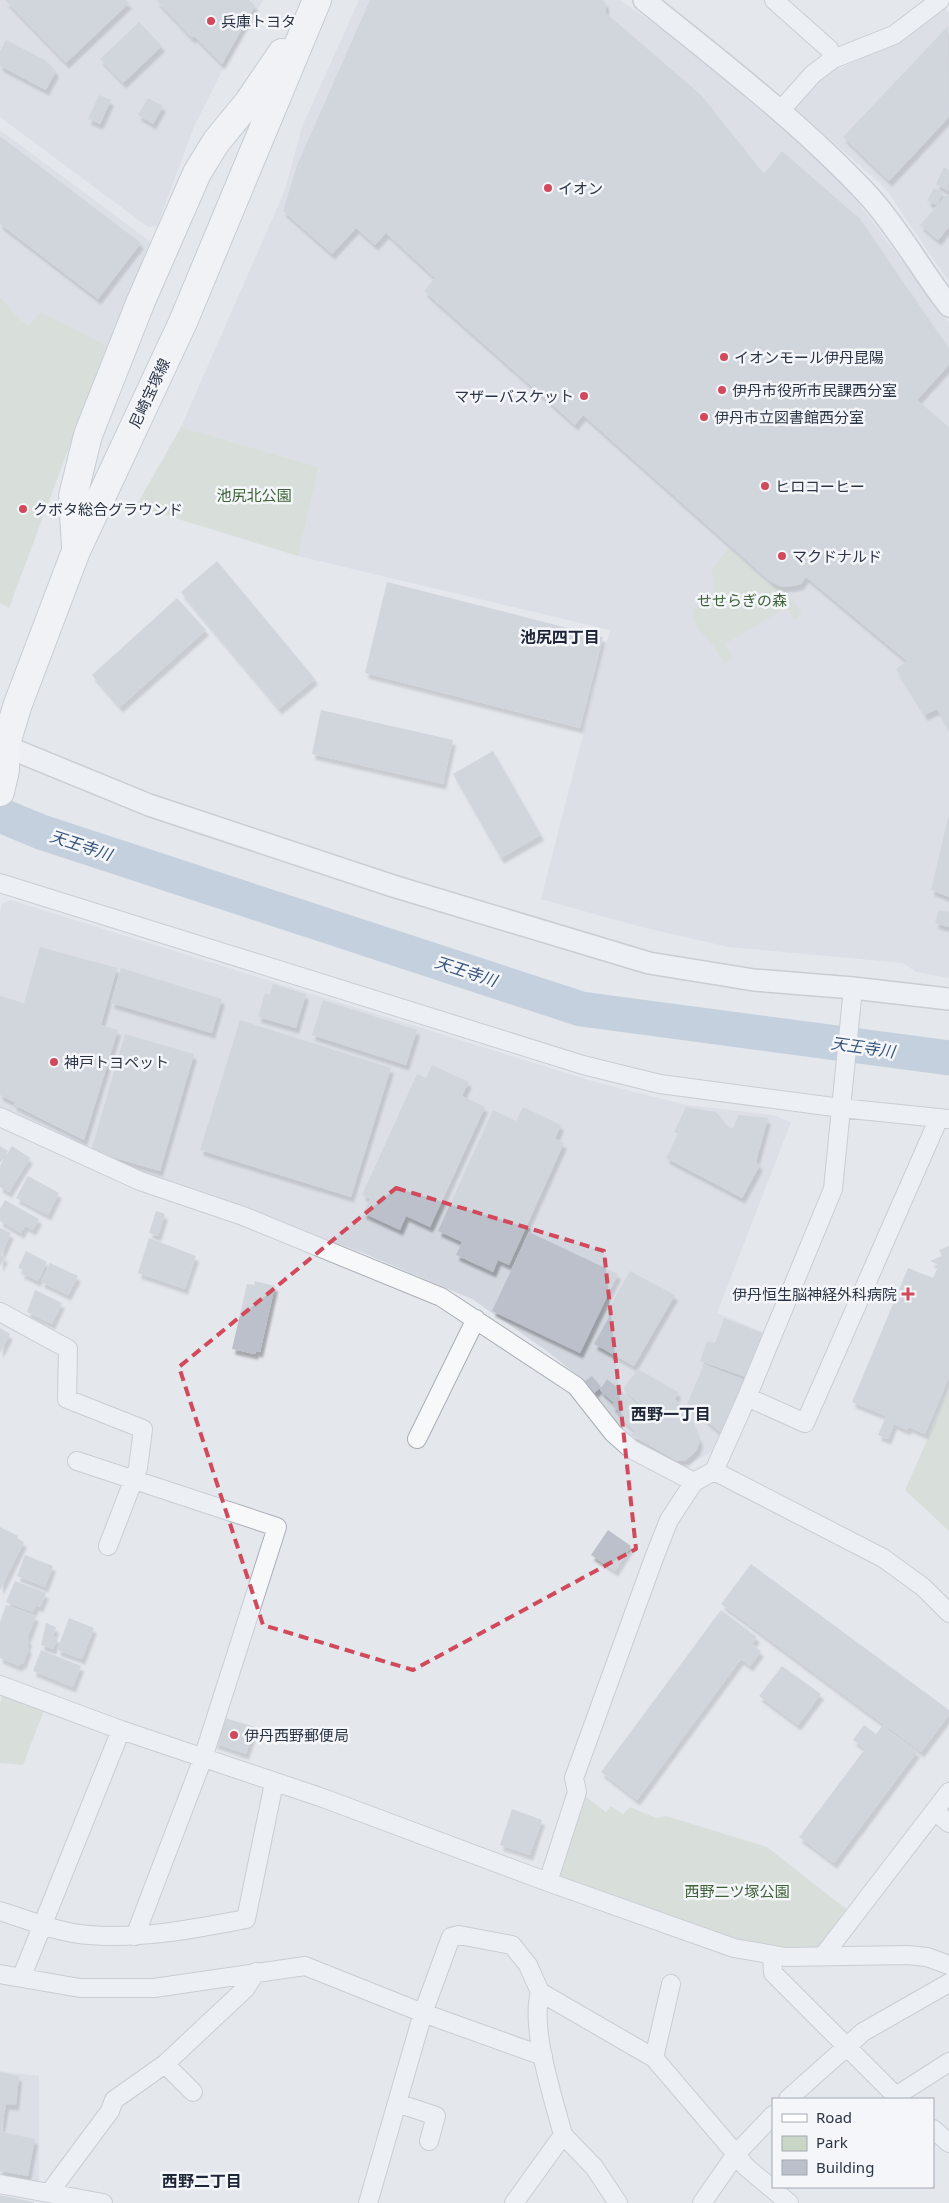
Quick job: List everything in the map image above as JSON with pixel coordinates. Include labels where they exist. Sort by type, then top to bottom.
[{"type":"main road","points":[[76,551],[73,496],[88,435],[141,301],[189,191],[216,142],[248,103],[315,3]]},
{"type":"main road","name":"尼崎宝塚線","points":[[3,763],[18,704],[76,551],[183,322],[315,3]]},
{"type":"street","points":[[774,0],[829,49],[833,59]]},
{"type":"street","points":[[779,112],[813,74],[833,59],[894,35],[940,0]]},
{"type":"street","points":[[652,2],[842,168],[870,197],[949,306]]},
{"type":"street","points":[[3,763],[149,806],[393,886],[649,963],[852,995],[949,999]]},
{"type":"street","points":[[0,883],[583,1065],[660,1084],[841,1104],[944,1118],[805,1423],[800,1423],[747,1397]]},
{"type":"street","points":[[548,1882],[577,1792],[574,1778],[669,1520],[694,1482],[714,1471],[747,1397],[833,1189],[852,995]]},
{"type":"street","points":[[0,1117],[140,1181],[243,1216],[365,1264],[441,1297],[576,1386],[614,1433],[632,1448],[694,1482]]},
{"type":"street","points":[[0,1312],[68,1349],[67,1399],[143,1429],[138,1468],[108,1546]]},
{"type":"street","points":[[417,1439],[422,1419],[476,1319]]},
{"type":"street","points":[[77,1461],[277,1528],[203,1758],[135,1936]]},
{"type":"street","points":[[714,1471],[883,1558],[923,1587],[949,1613]]},
{"type":"street","points":[[0,1684],[121,1730],[323,1798],[548,1882],[734,1948],[772,1955],[907,1955],[927,1957],[949,1966]]},
{"type":"street","points":[[22,1976],[121,1730]]},
{"type":"street","points":[[0,1911],[43,1925],[88,1935],[153,1936],[246,1919],[274,1783]]},
{"type":"street","points":[[823,1956],[949,1792]]},
{"type":"street","points":[[934,1811],[949,1823]]},
{"type":"street","points":[[368,2203],[423,2013],[451,1937],[458,1935],[512,1945],[528,1965],[540,1992],[654,2058],[745,2166],[789,2203]]},
{"type":"street","points":[[772,1955],[773,1973],[898,2098],[949,2062]]},
{"type":"street","points":[[0,1974],[22,1976],[80,1988],[154,1988],[306,1966],[423,2013],[543,2056]]},
{"type":"street","points":[[48,2193],[110,2111],[114,2100],[164,2064],[245,1989],[256,1972]]},
{"type":"street","points":[[789,2098],[863,2032],[949,1983]]},
{"type":"street","points":[[654,2058],[671,1984]]},
{"type":"street","points":[[540,1992],[537,2004],[543,2056],[562,2135],[594,2167],[618,2203]]},
{"type":"street","points":[[164,2064],[193,2092]]},
{"type":"street","points":[[397,2103],[436,2116],[429,2141]]},
{"type":"street","points":[[702,2203],[736,2154],[772,2116]]},
{"type":"street","points":[[934,2130],[949,2143]]},
{"type":"street","points":[[514,2203],[562,2135]]},
{"type":"street","points":[[0,2184],[103,2203]]},
{"type":"highlighted area","points":[[396,1188],[604,1251],[636,1549],[413,1670],[263,1625],[179,1367]]},
{"type":"shaded area","points":[[0,0],[263,0],[222,71],[194,127],[157,226],[148,227],[0,117]]},
{"type":"shaded area","name":"イオンモール伊丹昆陽","points":[[359,0],[620,0],[686,46],[843,183],[949,323],[949,978],[916,972],[903,963],[729,947],[641,927],[541,899],[610,630],[298,556],[319,467],[181,427],[285,190],[302,127]]},
{"type":"shaded area","points":[[945,8],[949,13],[949,282],[885,188],[794,107],[818,79],[835,67],[839,69],[898,41]]},
{"type":"shaded area","points":[[0,130],[152,243],[107,346],[41,313],[29,325],[18,318],[0,296]]},
{"type":"shaded area","points":[[10,900],[595,1082],[686,1105],[773,1115],[791,1122],[717,1313],[766,1333],[715,1450],[690,1464],[677,1464],[625,1436],[577,1375],[547,1351],[472,1299],[361,1252],[139,1174],[0,1109],[0,913],[2,904]]},
{"type":"shaded area","points":[[0,2071],[39,2076],[39,2184],[0,2176]]},
{"type":"green space","name":"クボタ総合グラウンド","points":[[0,296],[18,318],[29,325],[41,312],[107,346],[9,608],[0,603]]},
{"type":"green space","name":"池尻北公園","points":[[181,427],[319,467],[298,556],[136,506]]},
{"type":"green space","name":"せせらぎの森","points":[[729,548],[770,585],[785,589],[802,614],[794,620],[787,607],[725,644],[733,657],[724,663],[697,626],[693,619],[693,610],[711,593],[714,584],[711,570]]},
{"type":"green space","points":[[949,1391],[949,1531],[905,1490]]},
{"type":"green space","points":[[3,1694],[45,1708],[23,1765],[0,1763],[0,1703]]},
{"type":"green space","name":"西野二ツ塚公園","points":[[585,1796],[606,1812],[611,1806],[623,1814],[630,1807],[656,1818],[666,1816],[767,1847],[850,1912],[825,1946],[811,1951],[759,1949],[559,1880]]},
{"type":"building","points":[[5,0],[126,0],[129,3],[66,63]]},
{"type":"building","name":"兵庫トヨタ","points":[[156,0],[249,0],[255,6],[222,64],[194,36],[192,38]]},
{"type":"building","name":"イオンモール伊丹昆陽","points":[[370,0],[602,0],[606,3],[606,13],[700,94],[764,174],[782,151],[859,218],[949,349],[949,365],[917,400],[949,427],[949,729],[937,709],[925,715],[896,669],[907,661],[806,577],[801,584],[793,586],[782,587],[771,582],[583,415],[575,425],[424,291],[435,278],[386,233],[375,245],[356,228],[332,254],[283,211],[297,165]]},
{"type":"building","points":[[139,22],[162,46],[123,83],[100,59]]},
{"type":"building","points":[[948,26],[949,117],[889,181],[843,137]]},
{"type":"building","points":[[6,40],[45,60],[56,71],[46,90],[0,66],[0,51]]},
{"type":"building","points":[[99,95],[111,100],[100,124],[88,119]]},
{"type":"building","points":[[148,98],[163,106],[153,124],[138,115]]},
{"type":"building","points":[[0,136],[141,243],[98,299],[0,224]]},
{"type":"building","points":[[944,167],[949,170],[948,191],[936,184]]},
{"type":"building","points":[[934,188],[943,192],[937,205],[927,201]]},
{"type":"building","points":[[947,194],[949,196],[949,227],[938,240],[920,225]]},
{"type":"building","points":[[217,561],[315,679],[279,709],[181,592]]},
{"type":"building","points":[[387,582],[603,637],[580,728],[365,673]]},
{"type":"building","points":[[177,598],[206,630],[120,707],[92,675]]},
{"type":"building","points":[[321,710],[453,740],[443,784],[312,754]]},
{"type":"building","points":[[493,751],[541,835],[501,858],[453,774]]},
{"type":"building","points":[[949,818],[949,897],[931,890]]},
{"type":"building","points":[[939,910],[949,912],[949,927],[935,923]]},
{"type":"building","name":"神戸トヨペット","points":[[40,947],[117,968],[101,1025],[118,1030],[84,1140],[14,1105],[14,1102],[0,1095],[0,996],[24,1003]]},
{"type":"building","points":[[121,968],[222,999],[212,1033],[111,1003]]},
{"type":"building","points":[[273,984],[306,994],[296,1028],[258,1017],[265,993],[270,995]]},
{"type":"building","points":[[323,1000],[417,1030],[406,1065],[312,1035]]},
{"type":"building","points":[[240,1020],[391,1068],[351,1197],[200,1150]]},
{"type":"building","points":[[125,1034],[194,1054],[160,1171],[91,1151]]},
{"type":"building","points":[[432,1065],[469,1082],[462,1096],[485,1107],[430,1227],[406,1216],[400,1230],[363,1213],[370,1199],[362,1195],[417,1074],[426,1078]]},
{"type":"building","points":[[523,1107],[561,1125],[555,1139],[564,1143],[509,1265],[498,1260],[493,1272],[456,1255],[462,1242],[438,1231],[493,1110],[516,1121]]},
{"type":"building","points":[[686,1107],[716,1112],[722,1119],[720,1121],[733,1129],[738,1115],[768,1118],[756,1162],[760,1165],[742,1198],[666,1158],[678,1134],[674,1132]]},
{"type":"building","points":[[0,1146],[8,1151],[0,1163]]},
{"type":"building","points":[[12,1146],[30,1158],[9,1192],[0,1187],[0,1166]]},
{"type":"building","points":[[28,1176],[59,1193],[48,1215],[16,1198]]},
{"type":"building","points":[[5,1200],[39,1219],[33,1230],[25,1226],[21,1233],[0,1221],[0,1209]]},
{"type":"building","points":[[156,1211],[165,1214],[158,1236],[149,1233]]},
{"type":"building","points":[[0,1228],[11,1233],[1,1255],[5,1257],[0,1266]]},
{"type":"building","points":[[529,1232],[618,1274],[580,1353],[492,1311]]},
{"type":"building","points":[[149,1238],[196,1256],[185,1289],[138,1273]]},
{"type":"building","points":[[949,1246],[949,1377],[925,1434],[909,1427],[907,1430],[894,1424],[888,1439],[878,1435],[886,1416],[852,1402],[908,1268],[933,1278],[939,1265],[930,1261],[942,1256],[939,1250]]},
{"type":"building","points":[[26,1251],[47,1262],[38,1281],[21,1273],[23,1270],[18,1268]]},
{"type":"building","points":[[50,1263],[78,1276],[68,1295],[41,1282]]},
{"type":"building","points":[[630,1271],[675,1295],[634,1366],[594,1344],[613,1310],[609,1308]]},
{"type":"building","points":[[255,1281],[275,1286],[260,1352],[256,1351],[255,1354],[232,1349],[247,1284],[254,1285]]},
{"type":"building","points":[[35,1290],[62,1303],[52,1324],[27,1312]]},
{"type":"building","points":[[724,1318],[765,1334],[746,1377],[700,1361],[707,1341],[715,1343]]},
{"type":"building","points":[[0,1328],[10,1334],[0,1353]]},
{"type":"building","points":[[704,1364],[726,1373],[712,1408],[727,1373],[745,1380],[721,1433],[687,1404]]},
{"type":"building","points":[[638,1369],[678,1392],[675,1399],[687,1412],[700,1441],[697,1450],[685,1461],[677,1461],[631,1435],[635,1431],[617,1415],[619,1412],[612,1405],[614,1403],[600,1390],[607,1379],[664,1427],[623,1389]]},
{"type":"building","points":[[592,1376],[601,1387],[594,1393],[585,1381]]},
{"type":"building","points":[[0,1527],[18,1536],[17,1538],[24,1542],[0,1590]]},
{"type":"building","points":[[608,1530],[631,1546],[615,1571],[591,1555]]},
{"type":"building","points":[[25,1555],[53,1566],[45,1587],[17,1576]]},
{"type":"building","points":[[751,1564],[949,1710],[949,1715],[921,1752],[721,1604]]},
{"type":"building","points":[[15,1581],[46,1593],[40,1607],[36,1605],[33,1612],[6,1602]]},
{"type":"building","points":[[6,1605],[36,1616],[27,1639],[29,1640],[27,1647],[29,1648],[23,1664],[21,1663],[19,1666],[0,1658],[0,1622]]},
{"type":"building","points":[[721,1610],[757,1637],[752,1644],[761,1651],[750,1666],[741,1659],[637,1800],[601,1772]]},
{"type":"building","points":[[69,1618],[94,1628],[82,1659],[57,1650]]},
{"type":"building","points":[[46,1623],[56,1627],[53,1636],[58,1638],[53,1649],[41,1645]]},
{"type":"building","points":[[41,1650],[81,1666],[73,1687],[33,1671]]},
{"type":"building","points":[[782,1666],[821,1694],[798,1725],[759,1696]]},
{"type":"building","points":[[222,1717],[255,1727],[246,1754],[214,1743]]},
{"type":"building","points":[[864,1725],[876,1734],[882,1726],[917,1752],[834,1863],[799,1837],[865,1749],[853,1740]]},
{"type":"building","points":[[512,1809],[542,1820],[530,1855],[500,1845]]},
{"type":"building","points":[[0,2072],[19,2076],[16,2105],[6,2104],[1,2132],[35,2139],[28,2176],[0,2171]]},
{"type":"building","points":[[0,2195],[34,2202],[34,2203],[0,2203]]},
{"type":"waterway","name":"天王寺川","points":[[0,815],[41,832],[581,1009],[949,1058]]},
{"type":"place","name":"兵庫トヨタ","points":[[211,21]]},
{"type":"place","name":"イオン","points":[[548,188]]},
{"type":"place","name":"イオンモール伊丹昆陽","points":[[724,357]]},
{"type":"place","name":"伊丹市役所市民課西分室","points":[[722,390]]},
{"type":"place","name":"マザーバスケット","points":[[584,396]]},
{"type":"place","name":"伊丹市立図書館西分室","points":[[704,417]]},
{"type":"place","name":"ヒロコーヒー","points":[[765,486]]},
{"type":"place","name":"クボタ総合グラウンド","points":[[23,509]]},
{"type":"place","name":"マクドナルド","points":[[782,556]]},
{"type":"place","name":"神戸トヨペット","points":[[54,1062]]},
{"type":"place","name":"伊丹恒生脳神経外科病院","points":[[908,1294]]},
{"type":"place","name":"伊丹西野郵便局","points":[[234,1735]]},
{"type":"district","name":"池尻四丁目","points":[[560,637]]},
{"type":"district","name":"西野一丁目","points":[[671,1414]]},
{"type":"district","name":"西野二丁目","points":[[202,2181]]}]
